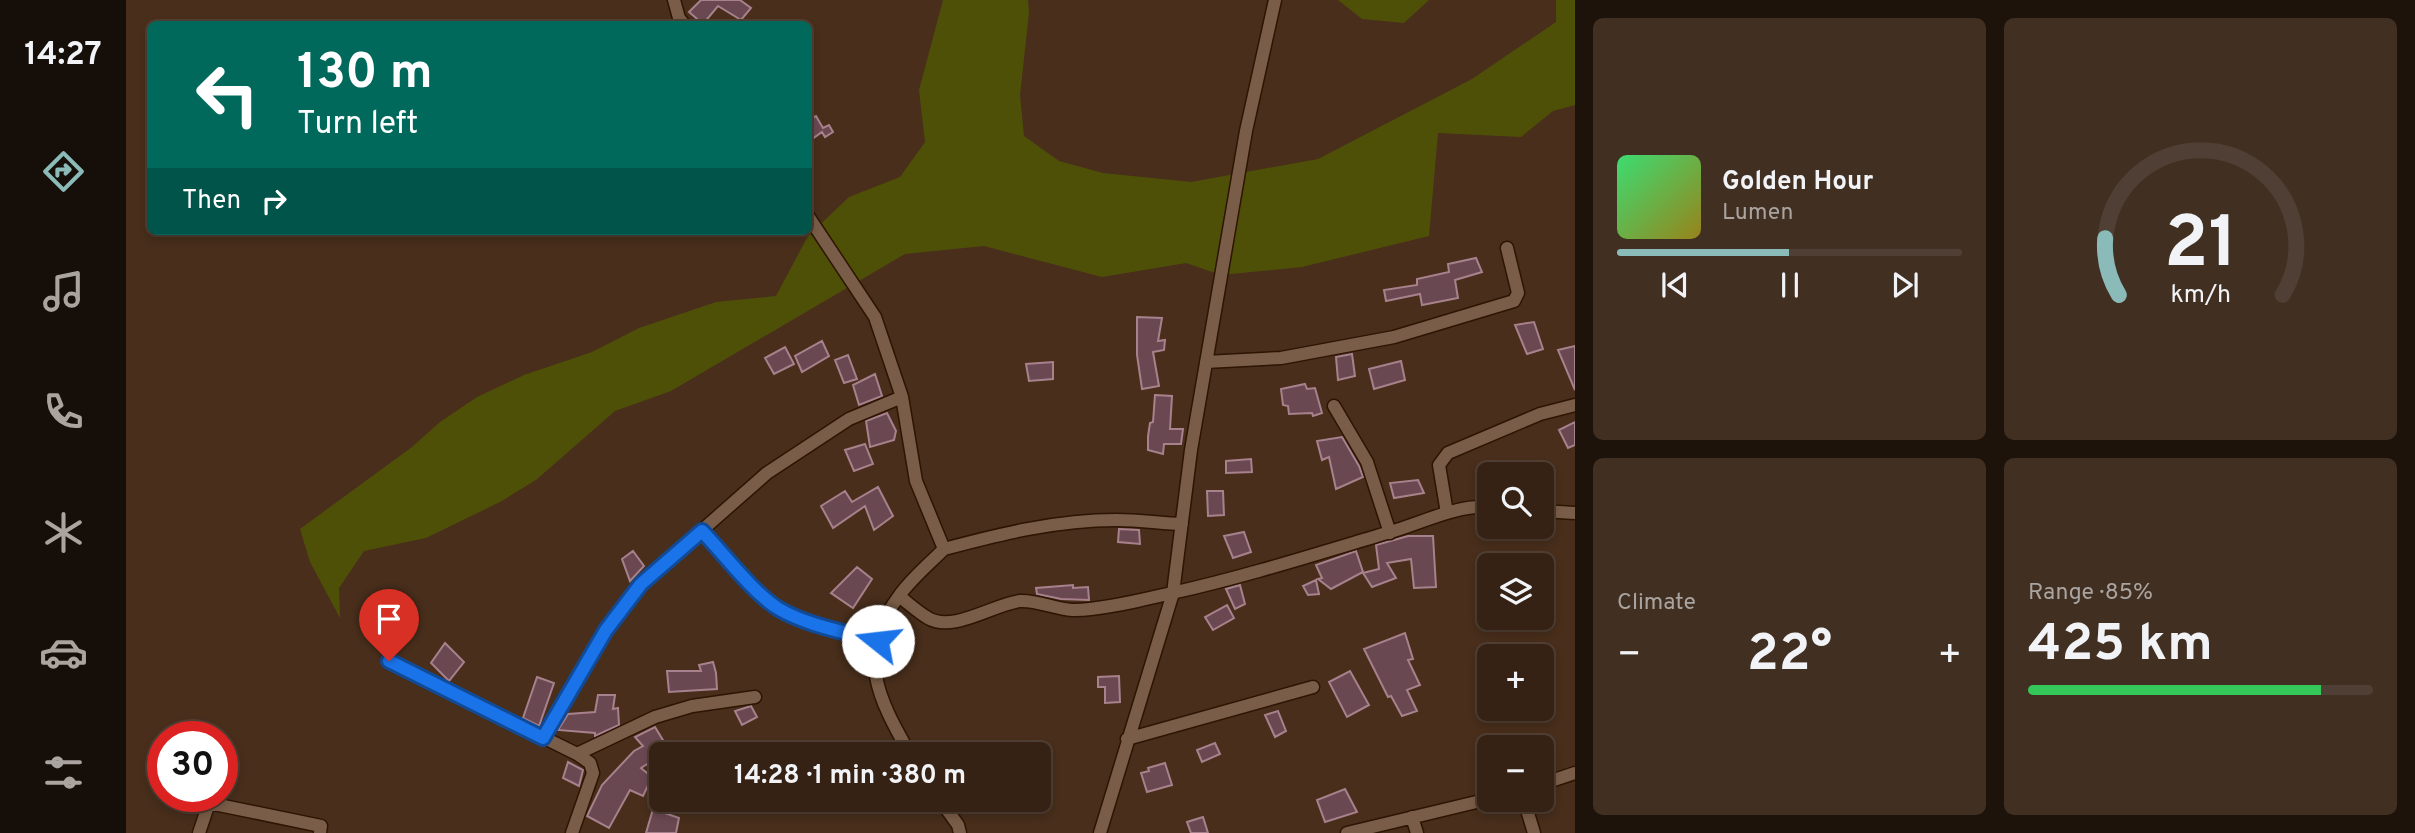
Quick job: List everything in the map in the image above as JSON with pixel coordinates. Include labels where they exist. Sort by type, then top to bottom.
[{"type":"street","points":[[674,0],[682,21]]},
{"type":"street","points":[[1100,833],[1173,593],[1191,450],[1206,362],[1246,131],[1275,0]]},
{"type":"street","points":[[812,222],[875,317],[902,397],[916,481],[944,549]]},
{"type":"street","points":[[1206,362],[1281,358],[1382,340],[1488,311],[1514,301],[1517,293],[1507,248]]},
{"type":"street","points":[[543,738],[606,630],[641,584],[767,473],[849,419],[902,397]]},
{"type":"street","points":[[1447,513],[1439,465],[1448,453],[1540,414],[1575,405]]},
{"type":"street","points":[[1335,406],[1367,462],[1390,533]]},
{"type":"street","points":[[899,596],[930,620],[950,622],[1019,601],[1072,610],[1173,593],[1390,533],[1447,513],[1477,507]]},
{"type":"street","points":[[1554,512],[1575,513]]},
{"type":"street","points":[[903,742],[888,715],[878,688],[873,656],[883,625],[899,596],[944,549],[1000,534],[1054,524],[1115,520],[1181,524]]},
{"type":"street","points":[[702,531],[762,595],[779,609],[803,620],[878,641]]},
{"type":"street","points":[[389,661],[577,754],[590,763],[593,773],[572,833]]},
{"type":"street","points":[[1127,739],[1313,687]]},
{"type":"street","points":[[577,754],[655,717],[692,706],[755,697]]},
{"type":"street","points":[[1554,780],[1575,773]]},
{"type":"street","points":[[1347,833],[1477,802]]},
{"type":"street","points":[[199,833],[209,803],[321,826],[320,833]]},
{"type":"street","points":[[949,812],[960,833]]},
{"type":"street","points":[[1528,812],[1534,833]]},
{"type":"street","points":[[1412,817],[1417,833]]},
{"type":"shaded area","points":[[943,0],[1028,0],[1020,95],[1024,136],[1059,161],[1103,173],[1191,182],[1318,159],[1472,79],[1556,22],[1556,0],[1575,0],[1575,105],[1553,111],[1521,137],[1438,133],[1429,236],[1302,267],[1221,275],[1186,263],[1102,277],[984,246],[905,254],[671,391],[615,411],[536,480],[500,502],[426,538],[364,551],[339,588],[340,618],[310,562],[300,529],[477,397],[524,375],[592,352],[639,328],[716,302],[776,296],[808,236],[849,197],[900,177],[925,142],[919,90]]},
{"type":"shaded area","points":[[1338,0],[1429,0],[1404,23],[1362,19]]},
{"type":"building","points":[[701,0],[740,0],[751,8],[741,20],[718,6],[706,21],[700,21],[689,12]]},
{"type":"building","points":[[816,116],[823,128],[829,125],[833,132],[825,137],[822,132],[812,139],[812,118]]},
{"type":"building","points":[[1476,258],[1482,272],[1455,280],[1458,298],[1422,305],[1420,294],[1386,301],[1384,290],[1417,285],[1417,279],[1449,272],[1448,264]]},
{"type":"building","points":[[1137,317],[1162,318],[1158,341],[1165,340],[1164,350],[1153,352],[1159,386],[1142,389],[1137,355]]},
{"type":"building","points":[[1534,322],[1543,349],[1527,354],[1515,325]]},
{"type":"building","points":[[822,341],[829,356],[802,372],[795,356]]},
{"type":"building","points":[[1575,346],[1575,390],[1558,350]]},
{"type":"building","points":[[785,347],[794,364],[774,374],[765,358]]},
{"type":"building","points":[[1352,354],[1355,376],[1338,380],[1336,357]]},
{"type":"building","points":[[848,355],[857,379],[844,383],[835,360]]},
{"type":"building","points":[[1401,361],[1405,380],[1374,389],[1369,369]]},
{"type":"building","points":[[1053,362],[1053,379],[1029,381],[1026,364]]},
{"type":"building","points":[[875,374],[882,396],[859,405],[853,385]]},
{"type":"building","points":[[1305,384],[1307,389],[1315,388],[1322,413],[1313,416],[1312,413],[1289,414],[1288,406],[1283,405],[1281,389]]},
{"type":"building","points":[[1155,395],[1172,396],[1170,429],[1183,429],[1181,444],[1164,444],[1163,454],[1148,450]]},
{"type":"building","points":[[887,413],[896,431],[894,440],[870,447],[866,421]]},
{"type":"building","points":[[1575,422],[1575,445],[1568,448],[1559,430]]},
{"type":"building","points":[[1342,437],[1363,477],[1336,489],[1329,457],[1322,460],[1317,441]]},
{"type":"building","points":[[865,444],[873,464],[854,471],[845,450]]},
{"type":"building","points":[[1251,459],[1252,472],[1226,473],[1226,461]]},
{"type":"building","points":[[1418,480],[1424,493],[1394,498],[1390,483]]},
{"type":"building","points":[[878,487],[893,516],[874,530],[865,506],[833,528],[821,506],[845,491],[852,502]]},
{"type":"building","points":[[1207,491],[1223,491],[1224,515],[1208,516]]},
{"type":"building","points":[[1119,529],[1139,530],[1140,544],[1118,542]]},
{"type":"building","points":[[1244,532],[1251,552],[1233,558],[1224,536]]},
{"type":"building","points":[[1408,536],[1433,536],[1436,587],[1414,588],[1411,559],[1387,563],[1396,578],[1372,587],[1363,573],[1379,569],[1376,545]]},
{"type":"building","points":[[633,551],[644,566],[630,581],[622,559]]},
{"type":"building","points":[[1356,551],[1363,572],[1331,589],[1318,579],[1322,578],[1316,565]]},
{"type":"building","points":[[857,567],[872,579],[853,608],[831,593]]},
{"type":"building","points":[[1316,580],[1319,594],[1308,595],[1303,586]]},
{"type":"building","points":[[1073,585],[1073,588],[1088,587],[1089,600],[1061,599],[1037,594],[1036,588]]},
{"type":"building","points":[[1240,585],[1245,604],[1235,609],[1226,589]]},
{"type":"building","points":[[1227,605],[1234,618],[1213,630],[1205,617]]},
{"type":"building","points":[[1405,633],[1413,659],[1408,660],[1420,685],[1407,690],[1417,711],[1402,716],[1391,696],[1388,697],[1364,649]]},
{"type":"building","points":[[445,643],[464,662],[449,681],[431,663]]},
{"type":"building","points":[[713,662],[717,689],[669,692],[667,671],[701,671],[699,665]]},
{"type":"building","points":[[1350,671],[1369,705],[1347,717],[1329,682]]},
{"type":"building","points":[[1119,676],[1120,702],[1105,703],[1105,687],[1098,687],[1098,677]]},
{"type":"building","points":[[537,677],[554,683],[539,726],[523,718]]},
{"type":"building","points":[[598,695],[615,695],[613,709],[618,708],[619,725],[595,736],[595,733],[558,730],[568,714],[595,712]]},
{"type":"building","points":[[751,706],[757,717],[742,725],[735,711]]},
{"type":"building","points":[[1278,711],[1286,731],[1275,737],[1265,715]]},
{"type":"building","points":[[655,727],[664,742],[649,742],[649,763],[641,768],[649,775],[649,783],[643,796],[630,790],[609,828],[587,816],[602,785],[634,751],[643,746],[635,737]]},
{"type":"building","points":[[1215,743],[1220,754],[1202,762],[1197,750]]},
{"type":"building","points":[[568,762],[583,770],[579,786],[563,778]]},
{"type":"building","points":[[1165,763],[1172,785],[1147,792],[1141,773]]},
{"type":"building","points":[[1345,789],[1357,812],[1325,822],[1317,800]]},
{"type":"building","points":[[652,812],[679,818],[676,833],[646,833]]},
{"type":"building","points":[[1203,817],[1208,833],[1191,833],[1187,822]]},
{"type":"route","points":[[389,661],[543,738],[606,630],[641,584],[702,531],[762,595],[779,609],[803,620],[878,641]]}]
